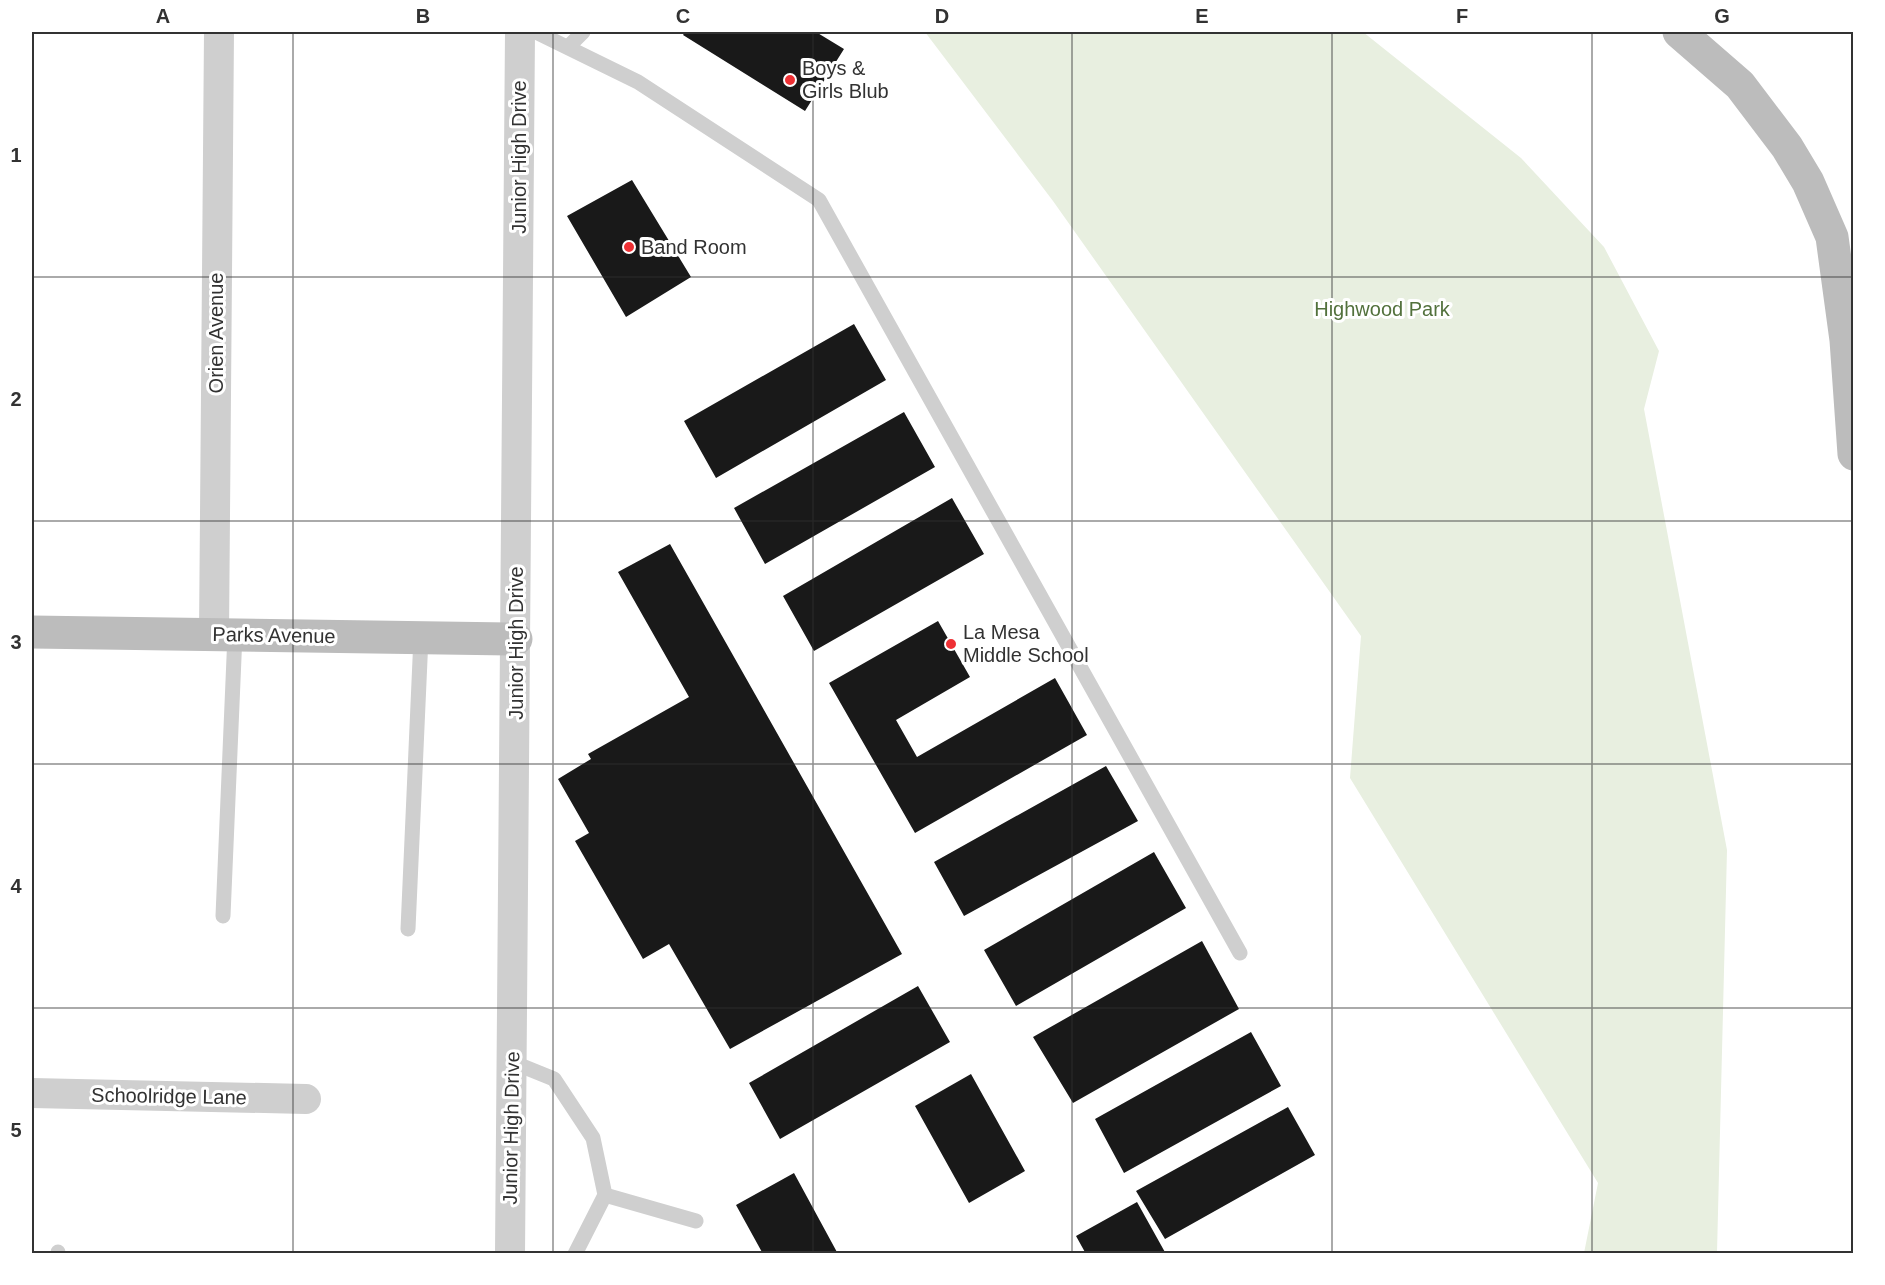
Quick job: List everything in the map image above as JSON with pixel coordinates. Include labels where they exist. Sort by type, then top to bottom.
[{"type":"street","name":"Orien Avenue","points":[[219,32],[225,634]]},
{"type":"street","name":"Junior High Drive","points":[[510,1254],[520,32]]},
{"type":"street","points":[[1679,32],[1740,85],[1787,147],[1808,182],[1832,237],[1846,340],[1854,454]]},
{"type":"street","name":"Parks Avenue","points":[[32,632],[516,639]]},
{"type":"street","name":"Schoolridge Lane","points":[[32,1093],[306,1099]]},
{"type":"lane","points":[[536,32],[638,82],[819,200],[1240,953]]},
{"type":"lane","points":[[568,47],[583,32]]},
{"type":"lane","points":[[223,916],[225,634]]},
{"type":"lane","points":[[408,929],[421,637]]},
{"type":"lane","points":[[512,1062],[554,1079],[593,1138],[605,1195],[575,1254]]},
{"type":"lane","points":[[605,1195],[696,1221]]},
{"type":"green space","name":"Highwood Park","points":[[925,32],[1363,32],[1521,158],[1604,247],[1659,351],[1644,409],[1727,850],[1717,1253],[1584,1253],[1598,1183],[1350,778],[1361,636],[1053,201]]},
{"type":"building","name":"Boys & Girls Blub","points":[[685,32],[816,32],[844,49],[805,111],[683,35]]},
{"type":"building","name":"Band Room","points":[[632,180],[691,277],[626,317],[567,216]]},
{"type":"building","points":[[854,324],[886,380],[716,478],[684,421]]},
{"type":"building","points":[[904,412],[935,467],[765,564],[734,508]]},
{"type":"building","points":[[952,498],[984,554],[814,651],[783,596]]},
{"type":"building","points":[[670,544],[902,954],[730,1049],[669,944],[643,959],[575,841],[589,833],[558,779],[591,759],[588,754],[689,697],[618,572]]},
{"type":"building","points":[[938,621],[970,677],[896,720],[917,757],[1055,678],[1087,735],[915,833],[829,683]]},
{"type":"building","points":[[1106,766],[1138,821],[964,916],[934,862]]},
{"type":"building","points":[[1154,852],[1186,908],[1016,1006],[984,950]]},
{"type":"building","points":[[1202,941],[1239,1009],[1073,1103],[1033,1037]]},
{"type":"building","points":[[918,986],[950,1042],[780,1139],[749,1083]]},
{"type":"building","points":[[1251,1032],[1281,1086],[1124,1173],[1095,1119]]},
{"type":"building","points":[[971,1074],[1025,1171],[969,1203],[915,1106]]},
{"type":"building","points":[[1288,1107],[1315,1155],[1165,1239],[1136,1191]]},
{"type":"building","points":[[794,1173],[838,1254],[763,1254],[736,1205]]},
{"type":"building","points":[[1137,1202],[1166,1254],[1086,1254],[1076,1236]]},
{"type":"place","name":"Boys & Girls Blub","points":[[790,80]]},
{"type":"place","name":"Band Room","points":[[629,247]]},
{"type":"place","name":"La Mesa Middle School","points":[[951,644]]}]
